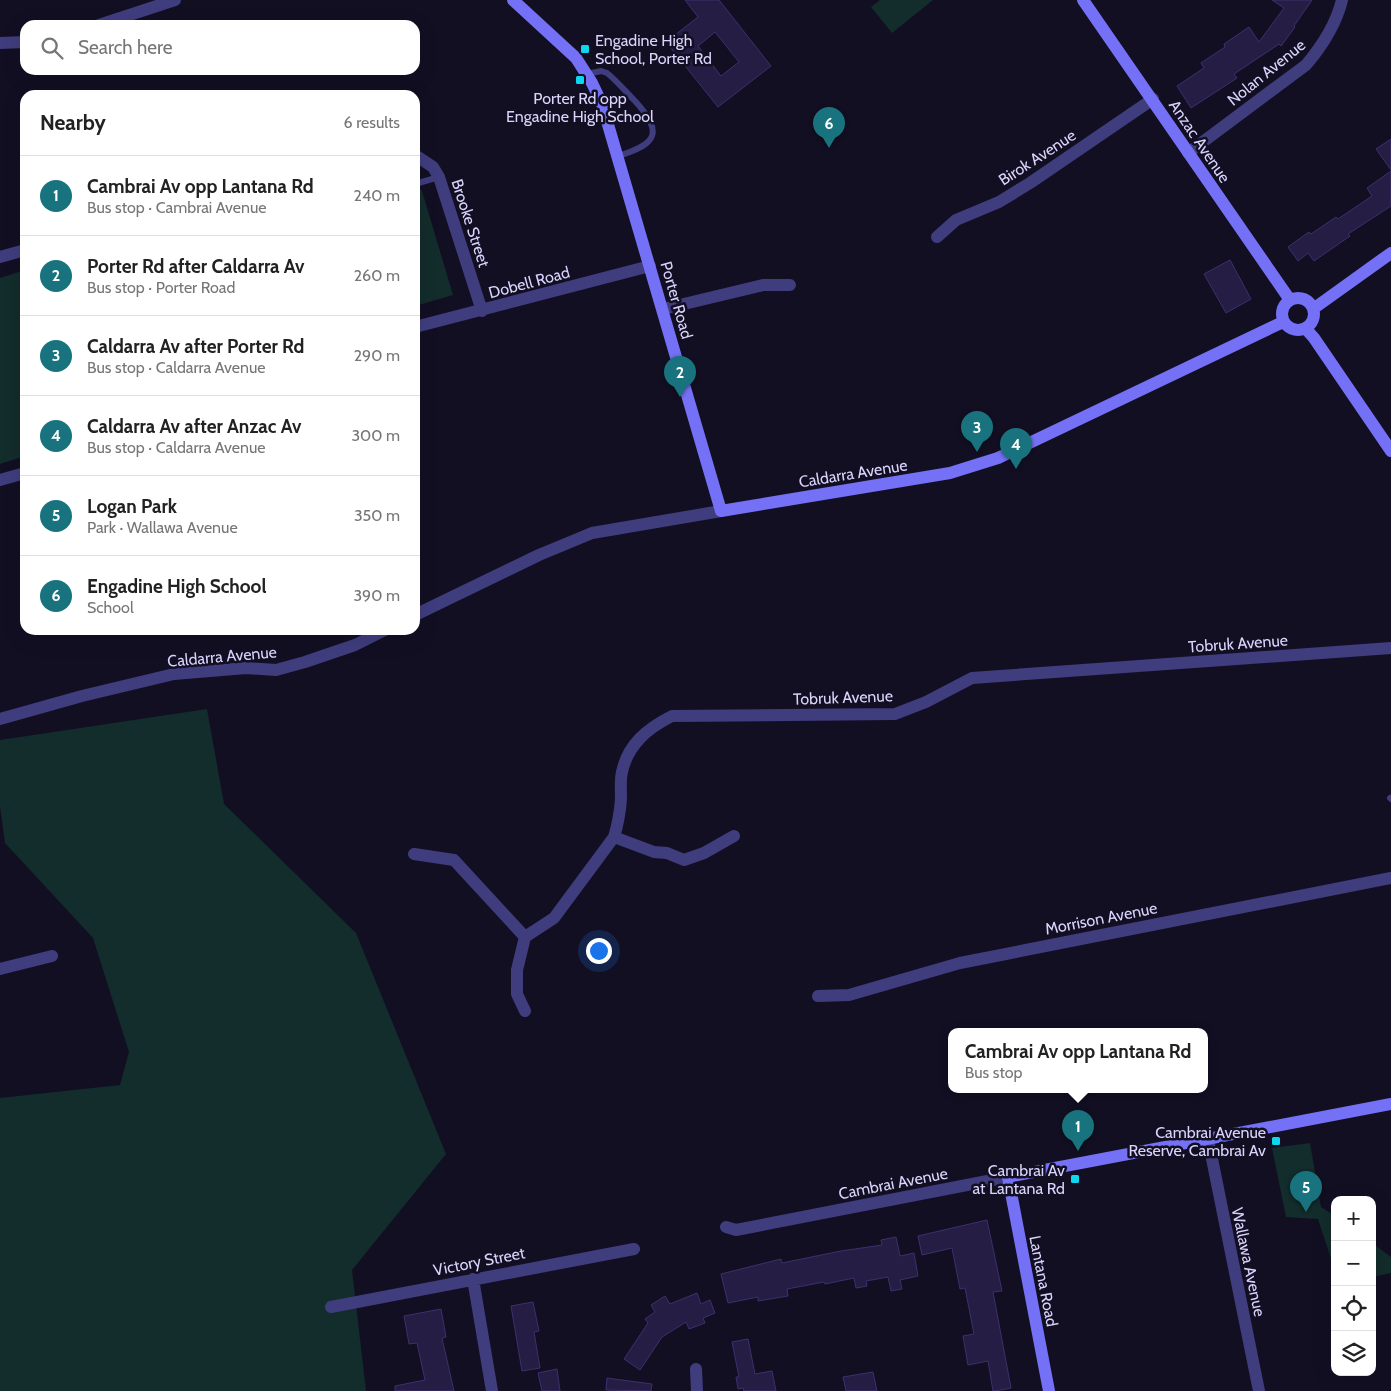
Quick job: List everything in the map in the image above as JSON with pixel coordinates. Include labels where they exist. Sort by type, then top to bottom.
[{"type":"street","points":[[114,20],[175,0]]},
{"type":"street","name":"Porter Road","points":[[513,0],[568,50],[587,74],[602,104],[721,511]]},
{"type":"street","name":"Anzac Avenue","points":[[1083,0],[1290,300]]},
{"type":"street","name":"Nolan Avenue","points":[[1188,152],[1306,65],[1319,51],[1329,33],[1342,0]]},
{"type":"street","points":[[0,43],[20,42]]},
{"type":"street","name":"Birok Avenue","points":[[938,237],[956,220],[999,202],[1030,183],[1153,99]]},
{"type":"street","name":"Brooke Street","points":[[420,158],[433,167],[439,177],[482,311]]},
{"type":"street","points":[[0,257],[20,251]]},
{"type":"street","points":[[1314,309],[1391,253]]},
{"type":"street","name":"Dobell Road","points":[[420,326],[650,266]]},
{"type":"street","points":[[663,309],[763,285],[790,285]]},
{"type":"street","points":[[1295,298],[1306,300],[1314,309],[1313,321],[1306,329],[1301,331],[1293,330],[1288,328],[1283,322],[1282,311],[1290,300],[1295,298]]},
{"type":"street","name":"Caldarra Avenue","points":[[420,613],[539,555],[592,533],[950,473],[980,465],[1283,322]]},
{"type":"street","points":[[1306,329],[1391,451]]},
{"type":"street","points":[[0,480],[20,474]]},
{"type":"street","name":"Caldarra Avenue","points":[[0,719],[82,696],[174,674],[246,668],[276,670],[355,645],[375,635]]},
{"type":"street","name":"Tobruk Avenue","points":[[525,937],[554,918],[614,837],[621,802],[622,772],[631,750],[642,735],[656,724],[672,716],[895,714],[926,702],[972,678],[1391,648]]},
{"type":"street","points":[[614,837],[654,852],[667,853],[684,860],[704,853],[734,836]]},
{"type":"street","points":[[414,854],[454,860],[525,937],[517,970],[517,994],[525,1011]]},
{"type":"street","name":"Morrison Avenue","points":[[818,996],[850,995],[960,963],[1391,878]]},
{"type":"street","points":[[0,969],[52,956]]},
{"type":"street","name":"Cambrai Avenue","points":[[726,1227],[736,1230],[1391,1104]]},
{"type":"street","name":"Wallawa Avenue","points":[[1208,1139],[1259,1391]]},
{"type":"street","name":"Lantana Road","points":[[1008,1178],[1049,1391]]},
{"type":"street","name":"Victory Street","points":[[331,1307],[472,1278],[634,1249]]},
{"type":"street","points":[[472,1278],[492,1391]]},
{"type":"street","points":[[696,1369],[697,1391]]},
{"type":"lane","points":[[587,74],[601,71],[607,73],[652,122],[653,134],[646,144],[636,151],[618,156]]},
{"type":"lane","points":[[420,183],[439,177]]},
{"type":"green space","points":[[880,0],[933,0],[892,33],[871,7]]},
{"type":"green space","points":[[420,189],[422,191],[453,295],[420,305]]},
{"type":"green space","points":[[20,272],[20,458],[0,464],[0,278]]},
{"type":"green space","points":[[207,709],[224,804],[356,933],[446,1154],[352,1270],[366,1391],[0,1391],[0,1098],[120,1085],[129,1052],[93,938],[5,843],[0,806],[0,740]]},
{"type":"green space","points":[[1310,1143],[1321,1207],[1331,1213],[1331,1259],[1318,1219],[1286,1217],[1272,1148]]},
{"type":"green space","points":[[1376,1246],[1391,1257],[1391,1273],[1376,1276]]},
{"type":"building","points":[[685,0],[719,0],[771,66],[718,107],[666,42],[698,17]],"holes":[[[715,32],[739,62],[721,76],[698,46]]]},
{"type":"building","points":[[1272,0],[1312,0],[1281,46],[1279,44],[1234,74],[1237,78],[1191,108],[1177,86],[1204,68],[1201,63],[1225,47],[1224,44],[1249,27],[1259,42],[1284,8]]},
{"type":"building","points":[[1391,139],[1391,170],[1376,149]]},
{"type":"building","points":[[1391,171],[1391,206],[1348,234],[1350,236],[1314,261],[1308,253],[1298,261],[1288,247],[1309,232],[1311,234],[1336,217],[1338,219],[1372,196],[1367,188]]},
{"type":"building","points":[[1230,260],[1251,299],[1226,313],[1204,274]]},
{"type":"building","points":[[987,1220],[1002,1291],[993,1292],[1011,1388],[995,1391],[993,1391],[988,1361],[968,1365],[963,1336],[974,1334],[965,1288],[960,1289],[952,1248],[922,1255],[918,1236]]},
{"type":"building","points":[[896,1237],[900,1256],[914,1253],[918,1276],[900,1280],[902,1289],[891,1291],[888,1277],[866,1281],[867,1286],[856,1288],[854,1278],[787,1289],[788,1296],[758,1301],[758,1297],[728,1303],[721,1274],[781,1259],[782,1263],[882,1245],[881,1240]]},
{"type":"building","points":[[697,1293],[701,1304],[710,1300],[715,1313],[703,1318],[705,1323],[689,1329],[686,1322],[662,1337],[640,1370],[624,1359],[648,1323],[645,1319],[655,1312],[651,1305],[665,1296],[670,1304]]},
{"type":"building","points":[[533,1302],[539,1331],[534,1332],[540,1368],[522,1371],[511,1306]]},
{"type":"building","points":[[441,1309],[446,1337],[442,1338],[454,1391],[395,1391],[395,1386],[425,1380],[417,1343],[409,1344],[404,1316]]},
{"type":"building","points":[[748,1339],[755,1374],[772,1371],[776,1391],[744,1391],[743,1388],[738,1389],[736,1377],[739,1377],[732,1342]]},
{"type":"building","points":[[557,1369],[560,1391],[542,1391],[538,1373]]},
{"type":"building","points":[[873,1372],[877,1391],[846,1391],[843,1377]]},
{"type":"building","points":[[607,1378],[652,1384],[651,1391],[606,1390]]},
{"type":"place","name":"Engadine High School, Porter Rd","points":[[585,49]]},
{"type":"place","name":"Porter Rd opp Engadine High School","points":[[580,80]]},
{"type":"place","name":"Engadine High School","points":[[829,148]]},
{"type":"place","name":"Porter Rd after Caldarra Av","points":[[680,397]]},
{"type":"place","name":"Caldarra Av after Porter Rd","points":[[977,452]]},
{"type":"place","name":"Caldarra Av after Anzac Av","points":[[1016,469]]},
{"type":"place","name":"Cambrai Avenue Reserve, Cambrai Av","points":[[1276,1141]]},
{"type":"place","name":"Cambrai Av opp Lantana Rd","points":[[1078,1151]]},
{"type":"place","name":"Cambrai Av at Lantana Rd","points":[[1075,1179]]},
{"type":"place","name":"Logan Park","points":[[1306,1212]]}]
